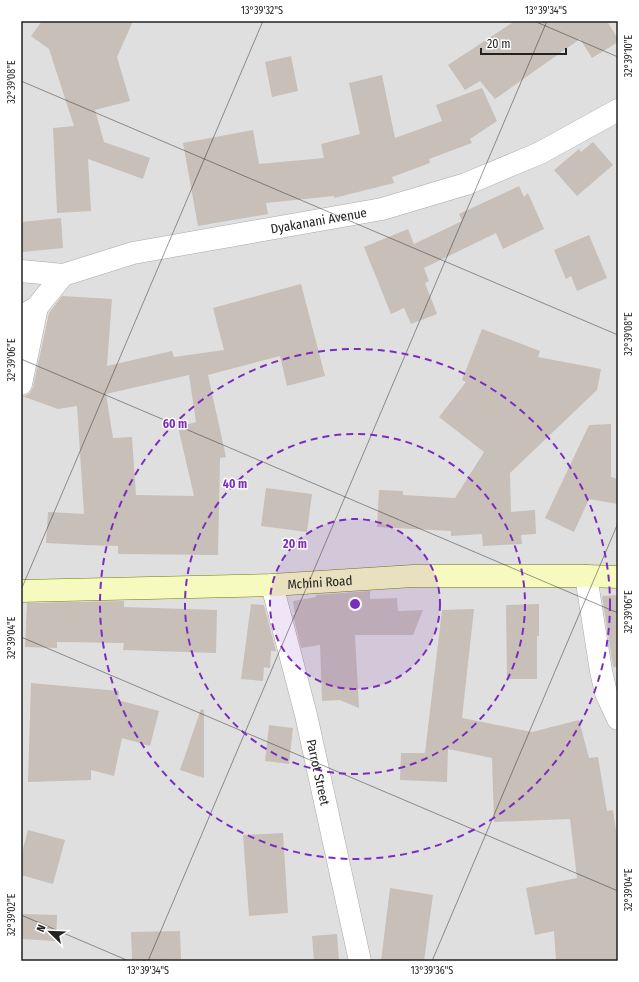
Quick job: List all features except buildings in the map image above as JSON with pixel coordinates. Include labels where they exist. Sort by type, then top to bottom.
[{"type":"street","name":"Dyakanani Avenue","points":[[63,275],[133,252],[382,209],[466,184],[540,153],[618,110]]},
{"type":"street","points":[[21,271],[63,275]]},
{"type":"street","points":[[21,384],[29,312],[63,275]]},
{"type":"street","name":"Mchini Road","points":[[21,591],[272,585],[413,576],[618,577]]},
{"type":"street","points":[[586,576],[601,671],[606,693],[618,719]]},
{"type":"street","name":"Parrot Street","points":[[272,585],[306,715],[360,961]]},
{"type":"shaded area","points":[[21,21],[618,21],[618,961],[21,961]]}]
